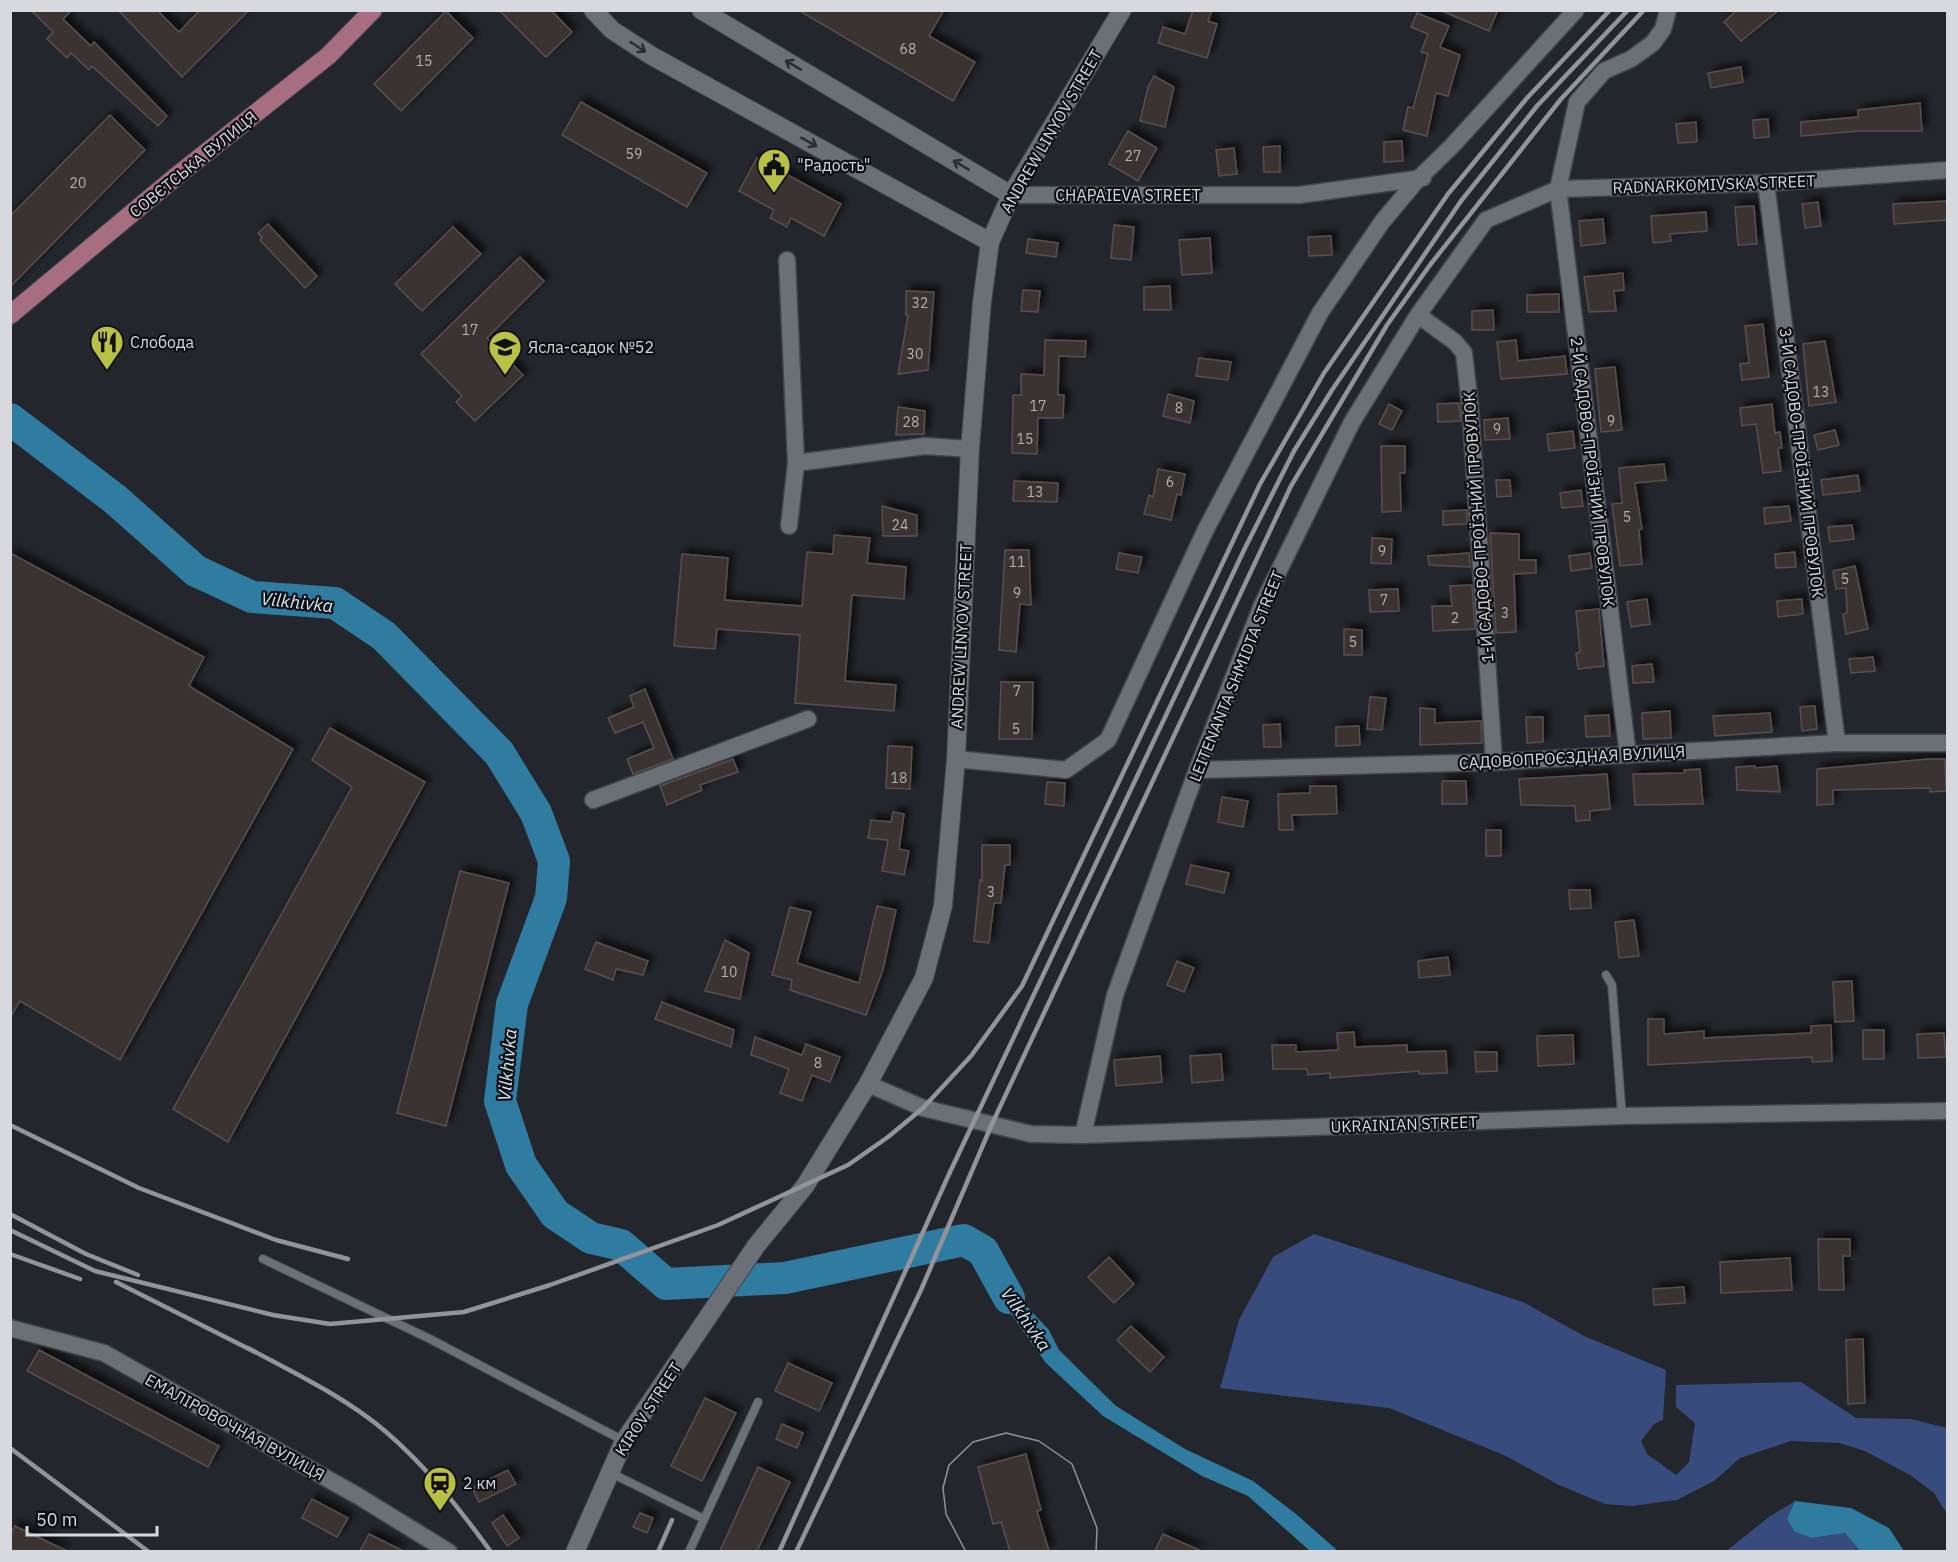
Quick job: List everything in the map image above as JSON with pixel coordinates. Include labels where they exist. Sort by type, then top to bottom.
[{"type":"main road","name":"СОВЄТСЬКА ВУЛИЦЯ","points":[[10,315],[179,174],[328,56],[373,10]]},
{"type":"street","points":[[593,10],[612,30],[652,56],[990,242]]},
{"type":"street","points":[[701,10],[1011,195]]},
{"type":"street","name":"ANDREW LINYOV STREET","points":[[756,1246],[805,1186],[868,1084],[924,978],[943,906],[956,759],[970,449],[982,302],[990,242],[1011,195],[1122,10]]},
{"type":"street","points":[[956,759],[1066,770],[1108,740],[1205,531],[1314,323],[1382,222],[1576,10]]},
{"type":"street","name":"2-Й САДОВО-ПРОЇЗНИЙ ПРОВУЛОК","points":[[1628,755],[1558,189],[1577,102],[1604,71],[1631,59],[1653,44],[1663,29],[1668,10]]},
{"type":"street","name":"RADNARKOMIVSKA STREET","points":[[1486,220],[1558,189],[1766,183],[1947,170]]},
{"type":"street","name":"CHAPAIEVA STREET","points":[[1011,195],[1299,195],[1421,179]]},
{"type":"street","name":"3-Й САДОВО-ПРОЇЗНИЙ ПРОВУЛОК","points":[[1766,183],[1838,743]]},
{"type":"street","name":"LEITENANTA SHMIDTA STREET","points":[[1083,1135],[1115,995],[1197,770],[1267,595],[1352,422],[1418,315],[1486,220]]},
{"type":"street","points":[[787,260],[796,463],[789,526]]},
{"type":"street","name":"1-Й САДОВО-ПРОЇЗНИЙ ПРОВУЛОК","points":[[1418,315],[1455,342],[1464,353],[1470,405],[1494,762]]},
{"type":"street","points":[[796,463],[925,446],[970,449]]},
{"type":"street","points":[[593,800],[808,719]]},
{"type":"street","name":"САДОВОПРОЄЗДНАЯ ВУЛИЦЯ","points":[[1197,770],[1494,762],[1838,743],[1947,743]]},
{"type":"street","name":"UKRAINIAN STREET","points":[[868,1084],[923,1108],[1031,1134],[1083,1135],[1622,1116],[1947,1111]]},
{"type":"street","name":"KIROV STREET","points":[[575,1551],[624,1441],[756,1246]]},
{"type":"street","name":"ЕМАЛІРОВОЧНАЯ ВУЛИЦЯ","points":[[10,1328],[104,1353],[358,1496],[449,1551]]},
{"type":"lane","points":[[1606,975],[1612,985],[1622,1116]]},
{"type":"lane","points":[[263,1259],[430,1339],[624,1441]]},
{"type":"lane","points":[[689,1551],[758,1402]]},
{"type":"lane","points":[[609,1472],[704,1519]]},
{"type":"shaded area","points":[[1314,1234],[1523,1302],[1584,1336],[1666,1370],[1663,1420],[1654,1424],[1641,1441],[1647,1454],[1676,1475],[1689,1462],[1695,1423],[1676,1407],[1676,1385],[1801,1382],[1856,1418],[1911,1419],[1947,1428],[1947,1514],[1934,1493],[1910,1475],[1865,1451],[1839,1443],[1791,1441],[1740,1458],[1714,1481],[1677,1500],[1631,1506],[1605,1504],[1559,1485],[1506,1456],[1389,1408],[1220,1388],[1239,1320],[1273,1257]]},
{"type":"shaded area","points":[[1795,1501],[1787,1519],[1812,1538],[1845,1533],[1860,1551],[1725,1552],[1769,1517]]},
{"type":"water","points":[[994,1260],[1006,1284],[1049,1330],[1059,1350],[1116,1406],[1185,1449],[1253,1481],[1296,1514],[1338,1551],[1310,1551],[1248,1496],[1202,1476],[1103,1416],[1046,1363],[986,1279],[979,1264]]},
{"type":"water","points":[[1795,1501],[1851,1508],[1889,1528],[1904,1551],[1860,1551],[1845,1533],[1812,1538],[1795,1532],[1787,1519]]},
{"type":"building","points":[[31,10],[72,10],[63,19],[91,46],[94,42],[167,116],[158,126],[92,66],[89,70],[71,53],[67,58],[47,39],[53,32]]},
{"type":"building","points":[[118,10],[157,10],[179,32],[200,10],[249,10],[182,77]]},
{"type":"building","points":[[499,10],[551,10],[572,32],[546,57]]},
{"type":"building","points":[[798,10],[944,10],[929,36],[975,62],[953,101]]},
{"type":"building","points":[[1193,10],[1212,10],[1208,21],[1217,24],[1207,58],[1158,43],[1163,27],[1185,34]]},
{"type":"building","points":[[1440,10],[1498,10],[1489,31]]},
{"type":"building","points":[[1737,10],[1779,10],[1741,41],[1724,22]]},
{"type":"building","points":[[446,11],[473,38],[401,111],[374,84]]},
{"type":"building","points":[[1417,13],[1449,26],[1440,47],[1460,55],[1448,96],[1436,93],[1427,136],[1403,130],[1408,107],[1413,108],[1428,54],[1421,52],[1428,34],[1411,27]]},
{"type":"building","points":[[1741,67],[1743,82],[1711,88],[1708,73]]},
{"type":"building","points":[[1154,76],[1174,87],[1165,127],[1140,121],[1148,87]]},
{"type":"building","points":[[581,102],[707,173],[687,207],[562,135]]},
{"type":"building","points":[[1920,103],[1922,131],[1859,131],[1801,136],[1801,122],[1858,117],[1858,110]]},
{"type":"building","points":[[110,115],[145,150],[10,287],[10,216]]},
{"type":"building","points":[[1768,119],[1769,137],[1754,138],[1753,120]]},
{"type":"building","points":[[1696,122],[1697,142],[1678,143],[1676,124]]},
{"type":"building","points":[[1128,131],[1157,148],[1138,181],[1109,164]]},
{"type":"building","points":[[1402,141],[1403,161],[1384,162],[1384,142]]},
{"type":"building","points":[[1280,146],[1280,172],[1264,172],[1263,147]]},
{"type":"building","points":[[1234,148],[1237,174],[1219,176],[1216,150]]},
{"type":"building","points":[[757,158],[841,204],[824,236],[791,218],[787,227],[770,218],[774,210],[739,191]]},
{"type":"building","points":[[1947,201],[1947,220],[1894,224],[1893,204]]},
{"type":"building","points":[[1818,202],[1821,226],[1805,228],[1802,204]]},
{"type":"building","points":[[1754,206],[1757,244],[1738,245],[1735,207]]},
{"type":"building","points":[[1706,212],[1707,231],[1670,234],[1671,241],[1653,243],[1651,216]]},
{"type":"building","points":[[1603,219],[1605,243],[1581,246],[1579,221]]},
{"type":"building","points":[[268,224],[317,276],[305,288],[260,240],[262,238],[258,233]]},
{"type":"building","points":[[1114,225],[1134,227],[1131,260],[1111,258]]},
{"type":"building","points":[[453,227],[481,254],[422,311],[395,284]]},
{"type":"building","points":[[1331,236],[1332,255],[1309,256],[1308,237]]},
{"type":"building","points":[[1210,238],[1212,273],[1182,275],[1179,240]]},
{"type":"building","points":[[1028,239],[1058,243],[1056,257],[1026,253]]},
{"type":"building","points":[[520,257],[544,281],[487,338],[523,375],[475,421],[456,402],[462,396],[421,354]]},
{"type":"building","points":[[1623,273],[1624,290],[1614,291],[1616,311],[1589,312],[1584,277]]},
{"type":"building","points":[[1170,286],[1171,310],[1144,310],[1144,287]]},
{"type":"building","points":[[1023,290],[1040,291],[1038,312],[1021,311]]},
{"type":"building","points":[[906,291],[934,292],[928,370],[898,374],[908,315],[906,315]]},
{"type":"building","points":[[1559,294],[1559,312],[1527,312],[1527,295]]},
{"type":"building","points":[[1493,310],[1494,330],[1472,330],[1472,311]]},
{"type":"building","points":[[1763,324],[1769,377],[1742,380],[1740,364],[1749,363],[1745,326]]},
{"type":"building","points":[[1045,340],[1086,341],[1085,357],[1059,356],[1058,395],[1064,395],[1063,418],[1038,418],[1037,454],[1012,453],[1013,395],[1021,395],[1021,374],[1044,375]]},
{"type":"building","points":[[1516,340],[1518,361],[1565,356],[1567,374],[1501,379],[1497,342]]},
{"type":"building","points":[[1825,341],[1836,402],[1809,406],[1803,344]]},
{"type":"building","points":[[1199,358],[1231,362],[1228,380],[1196,376]]},
{"type":"building","points":[[1615,367],[1622,430],[1601,432],[1595,369]]},
{"type":"building","points":[[1168,394],[1194,401],[1190,423],[1163,416]]},
{"type":"building","points":[[1459,403],[1461,421],[1438,422],[1437,404]]},
{"type":"building","points":[[1389,404],[1402,411],[1392,430],[1379,424]]},
{"type":"building","points":[[1772,404],[1775,433],[1780,432],[1782,448],[1778,448],[1781,471],[1763,473],[1756,424],[1742,426],[1740,408]]},
{"type":"building","points":[[898,407],[925,411],[924,434],[896,435]]},
{"type":"building","points":[[1508,418],[1510,439],[1485,440],[1484,420]]},
{"type":"building","points":[[1835,430],[1839,445],[1818,450],[1814,435]]},
{"type":"building","points":[[1573,431],[1575,448],[1549,451],[1547,434]]},
{"type":"building","points":[[1381,446],[1405,446],[1405,473],[1400,473],[1401,511],[1382,512]]},
{"type":"building","points":[[1664,464],[1666,480],[1635,483],[1642,529],[1639,530],[1642,564],[1620,566],[1612,504],[1622,503],[1619,468]]},
{"type":"building","points":[[1158,469],[1185,474],[1181,495],[1177,494],[1171,520],[1144,514],[1149,495],[1153,497]]},
{"type":"building","points":[[1858,475],[1860,491],[1823,495],[1821,480]]},
{"type":"building","points":[[1496,480],[1510,480],[1511,496],[1497,497]]},
{"type":"building","points":[[1014,481],[1058,483],[1057,502],[1013,501]]},
{"type":"building","points":[[1581,490],[1583,506],[1562,508],[1560,493]]},
{"type":"building","points":[[882,506],[917,515],[917,536],[883,536]]},
{"type":"building","points":[[1789,506],[1791,521],[1765,524],[1764,508]]},
{"type":"building","points":[[1467,510],[1467,524],[1443,525],[1443,511]]},
{"type":"building","points":[[1852,525],[1854,539],[1830,542],[1828,527]]},
{"type":"building","points":[[1490,533],[1519,534],[1519,560],[1536,560],[1536,573],[1514,574],[1516,632],[1496,633]]},
{"type":"building","points":[[834,535],[870,538],[867,563],[906,567],[904,599],[852,595],[845,681],[896,685],[894,711],[795,703],[800,635],[717,629],[715,649],[674,646],[682,554],[728,558],[725,600],[802,606],[807,552],[833,554]]},
{"type":"building","points":[[1372,538],[1392,539],[1391,564],[1371,563]]},
{"type":"building","points":[[1005,550],[1029,550],[1031,605],[1020,604],[1016,652],[999,650]]},
{"type":"building","points":[[1795,552],[1796,567],[1776,568],[1775,554]]},
{"type":"building","points":[[10,553],[204,657],[189,686],[293,749],[120,1060],[20,1001],[10,1018]]},
{"type":"building","points":[[1119,553],[1142,557],[1138,573],[1116,569]]},
{"type":"building","points":[[1469,553],[1470,567],[1429,565],[1428,556]]},
{"type":"building","points":[[1590,553],[1592,568],[1571,571],[1569,556]]},
{"type":"building","points":[[1855,566],[1868,629],[1846,634],[1843,614],[1847,613],[1846,588],[1836,589],[1833,571]]},
{"type":"building","points":[[1472,585],[1475,629],[1433,631],[1432,606],[1452,606],[1450,586]]},
{"type":"building","points":[[1398,589],[1399,611],[1370,612],[1369,590]]},
{"type":"building","points":[[1647,599],[1650,624],[1631,627],[1627,602]]},
{"type":"building","points":[[1802,599],[1803,614],[1778,617],[1777,601]]},
{"type":"building","points":[[1599,609],[1604,666],[1578,669],[1576,653],[1580,652],[1576,611]]},
{"type":"building","points":[[1344,629],[1362,630],[1362,655],[1344,655]]},
{"type":"building","points":[[1873,657],[1875,671],[1851,673],[1849,659]]},
{"type":"building","points":[[1652,664],[1654,682],[1633,683],[1632,666]]},
{"type":"building","points":[[1001,682],[1033,682],[1032,739],[999,739]]},
{"type":"building","points":[[645,689],[673,759],[633,774],[627,759],[654,748],[643,722],[615,733],[608,718],[634,707],[630,696]]},
{"type":"building","points":[[1370,697],[1386,698],[1382,730],[1367,729]]},
{"type":"building","points":[[1815,706],[1817,729],[1802,731],[1800,707]]},
{"type":"building","points":[[1420,708],[1435,709],[1435,723],[1481,721],[1482,743],[1420,745]]},
{"type":"building","points":[[1670,711],[1671,738],[1643,739],[1642,713]]},
{"type":"building","points":[[1770,713],[1772,732],[1715,736],[1713,716]]},
{"type":"building","points":[[1609,715],[1610,736],[1586,737],[1585,716]]},
{"type":"building","points":[[1526,717],[1543,717],[1543,742],[1527,743]]},
{"type":"building","points":[[1280,724],[1281,747],[1264,747],[1263,725]]},
{"type":"building","points":[[1359,726],[1360,745],[1336,746],[1336,727]]},
{"type":"building","points":[[330,728],[425,782],[228,1142],[173,1109],[352,787],[312,760]]},
{"type":"building","points":[[888,746],[912,747],[910,789],[886,788]]},
{"type":"building","points":[[733,759],[738,772],[700,785],[702,790],[667,805],[660,786]]},
{"type":"building","points":[[1945,759],[1946,791],[1930,792],[1930,788],[1833,790],[1833,804],[1817,805],[1817,769]]},
{"type":"building","points":[[1755,766],[1755,768],[1777,766],[1780,792],[1737,790],[1736,767]]},
{"type":"building","points":[[1700,769],[1703,804],[1635,805],[1633,774],[1685,773],[1684,770]]},
{"type":"building","points":[[1607,774],[1610,809],[1590,811],[1590,820],[1576,821],[1575,806],[1521,805],[1519,779]]},
{"type":"building","points":[[1442,781],[1466,781],[1467,804],[1442,804]]},
{"type":"building","points":[[1047,782],[1065,783],[1064,806],[1045,804]]},
{"type":"building","points":[[1310,786],[1336,786],[1337,814],[1292,815],[1293,830],[1279,830],[1278,794],[1310,793]]},
{"type":"building","points":[[1222,797],[1248,801],[1243,827],[1218,822]]},
{"type":"building","points":[[893,812],[904,814],[899,849],[909,851],[904,875],[882,871],[888,840],[868,838],[871,820],[891,822]]},
{"type":"building","points":[[1486,830],[1501,830],[1501,856],[1486,856]]},
{"type":"building","points":[[982,845],[1010,845],[1010,865],[1005,865],[1001,903],[994,903],[989,943],[974,941],[980,880],[982,881]]},
{"type":"building","points":[[1191,865],[1229,873],[1224,893],[1186,884]]},
{"type":"building","points":[[460,871],[509,883],[446,1126],[397,1113]]},
{"type":"building","points":[[1569,890],[1590,890],[1591,908],[1570,909]]},
{"type":"building","points":[[877,906],[896,910],[883,970],[866,1015],[790,990],[792,980],[772,975],[790,907],[811,912],[797,963],[859,983]]},
{"type":"building","points":[[1634,920],[1639,956],[1619,958],[1615,922]]},
{"type":"building","points":[[725,940],[749,953],[740,999],[705,991]]},
{"type":"building","points":[[596,942],[648,961],[643,975],[616,969],[613,980],[585,969]]},
{"type":"building","points":[[1448,957],[1450,975],[1419,978],[1418,961]]},
{"type":"building","points":[[1177,961],[1194,968],[1184,992],[1167,985]]},
{"type":"building","points":[[1852,981],[1854,1021],[1835,1022],[1833,982]]},
{"type":"building","points":[[662,1002],[734,1030],[731,1047],[655,1019]]},
{"type":"building","points":[[1648,1019],[1664,1019],[1664,1034],[1704,1031],[1704,1038],[1811,1033],[1811,1026],[1831,1025],[1832,1061],[1812,1062],[1812,1057],[1648,1065]]},
{"type":"building","points":[[1863,1030],[1884,1030],[1884,1059],[1863,1059]]},
{"type":"building","points":[[1354,1032],[1355,1047],[1407,1045],[1407,1052],[1446,1051],[1447,1073],[1419,1074],[1419,1071],[1330,1078],[1330,1073],[1308,1075],[1307,1069],[1273,1069],[1272,1045],[1296,1045],[1296,1052],[1338,1050],[1337,1033]]},
{"type":"building","points":[[1944,1033],[1946,1057],[1918,1058],[1917,1034]]},
{"type":"building","points":[[1573,1035],[1574,1064],[1538,1066],[1537,1036]]},
{"type":"building","points":[[755,1037],[802,1055],[806,1044],[840,1057],[830,1082],[812,1075],[802,1101],[780,1093],[789,1069],[751,1055]]},
{"type":"building","points":[[1475,1052],[1497,1052],[1497,1071],[1476,1072]]},
{"type":"building","points":[[1221,1054],[1223,1080],[1192,1083],[1190,1056]]},
{"type":"building","points":[[1160,1056],[1162,1082],[1116,1086],[1114,1060]]},
{"type":"building","points":[[1818,1239],[1850,1239],[1850,1256],[1843,1256],[1844,1290],[1819,1290]]},
{"type":"building","points":[[1109,1257],[1134,1284],[1114,1303],[1088,1277]]},
{"type":"building","points":[[1790,1258],[1792,1290],[1721,1293],[1720,1262]]},
{"type":"building","points":[[1684,1287],[1685,1303],[1654,1305],[1653,1289]]},
{"type":"building","points":[[1131,1326],[1164,1357],[1150,1372],[1117,1340]]},
{"type":"building","points":[[1863,1339],[1865,1403],[1848,1404],[1846,1340]]},
{"type":"building","points":[[39,1350],[219,1446],[208,1467],[27,1371]]},
{"type":"building","points":[[788,1363],[832,1383],[819,1411],[775,1391]]},
{"type":"building","points":[[705,1398],[736,1413],[702,1481],[671,1466]]},
{"type":"building","points":[[782,1424],[803,1433],[797,1448],[776,1439]]},
{"type":"building","points":[[1026,1454],[1041,1510],[1037,1511],[1049,1551],[1010,1551],[1001,1522],[993,1524],[978,1467]]},
{"type":"building","points":[[758,1467],[790,1482],[757,1551],[720,1551]]},
{"type":"building","points":[[508,1470],[516,1484],[479,1502],[472,1488]]},
{"type":"building","points":[[312,1499],[348,1518],[337,1537],[302,1518]]},
{"type":"building","points":[[640,1513],[653,1518],[647,1533],[633,1527]]},
{"type":"building","points":[[503,1515],[519,1538],[507,1546],[492,1523]]},
{"type":"building","points":[[15,1526],[67,1551],[10,1551],[10,1535]]},
{"type":"building","points":[[369,1534],[403,1551],[360,1551]]},
{"type":"building","points":[[1163,1534],[1201,1551],[1155,1551]]},
{"type":"waterway","name":"Vilkhivka","points":[[10,419],[116,500],[196,571],[252,597],[335,603],[384,636],[499,753],[536,813],[554,861],[551,898],[512,1004],[500,1101],[521,1165],[555,1214],[591,1238],[621,1245],[666,1284],[785,1278],[964,1240],[983,1251],[1009,1298]]},
{"type":"tram line","points":[[966,1552],[946,1514],[943,1488],[949,1465],[973,1442],[1006,1433],[1039,1441],[1072,1464],[1097,1528],[1096,1552]]},
{"type":"railway","points":[[10,1230],[95,1271],[273,1315],[330,1324],[464,1312],[550,1285],[718,1225],[848,1165],[888,1137],[923,1108],[971,1056],[1022,986],[1260,484],[1324,373],[1448,194],[1527,98],[1610,10]]},
{"type":"railway","points":[[779,1552],[950,1172],[1245,548],[1294,451],[1332,390],[1461,201],[1537,106],[1628,10]]},
{"type":"railway","points":[[796,1552],[921,1290],[992,1124],[1291,486],[1387,325],[1430,265],[1561,99],[1644,10]]},
{"type":"railway","points":[[10,1125],[139,1188],[276,1240],[348,1259]]},
{"type":"railway","points":[[10,1214],[86,1254],[138,1275]]},
{"type":"railway","points":[[10,1254],[80,1279]]},
{"type":"railway","points":[[116,1282],[255,1352]]},
{"type":"railway","points":[[248,1348],[336,1396],[385,1431],[441,1488],[491,1552]]},
{"type":"railway","points":[[10,1448],[149,1552]]},
{"type":"railway","points":[[658,1552],[672,1520]]},
{"type":"place","name":"\"Радость\"","points":[[774,194]]},
{"type":"place","name":"Слобода","points":[[107,371]]},
{"type":"place","name":"Ясла-садок №52","points":[[505,376]]},
{"type":"place","name":"2 км","points":[[440,1512]]}]
